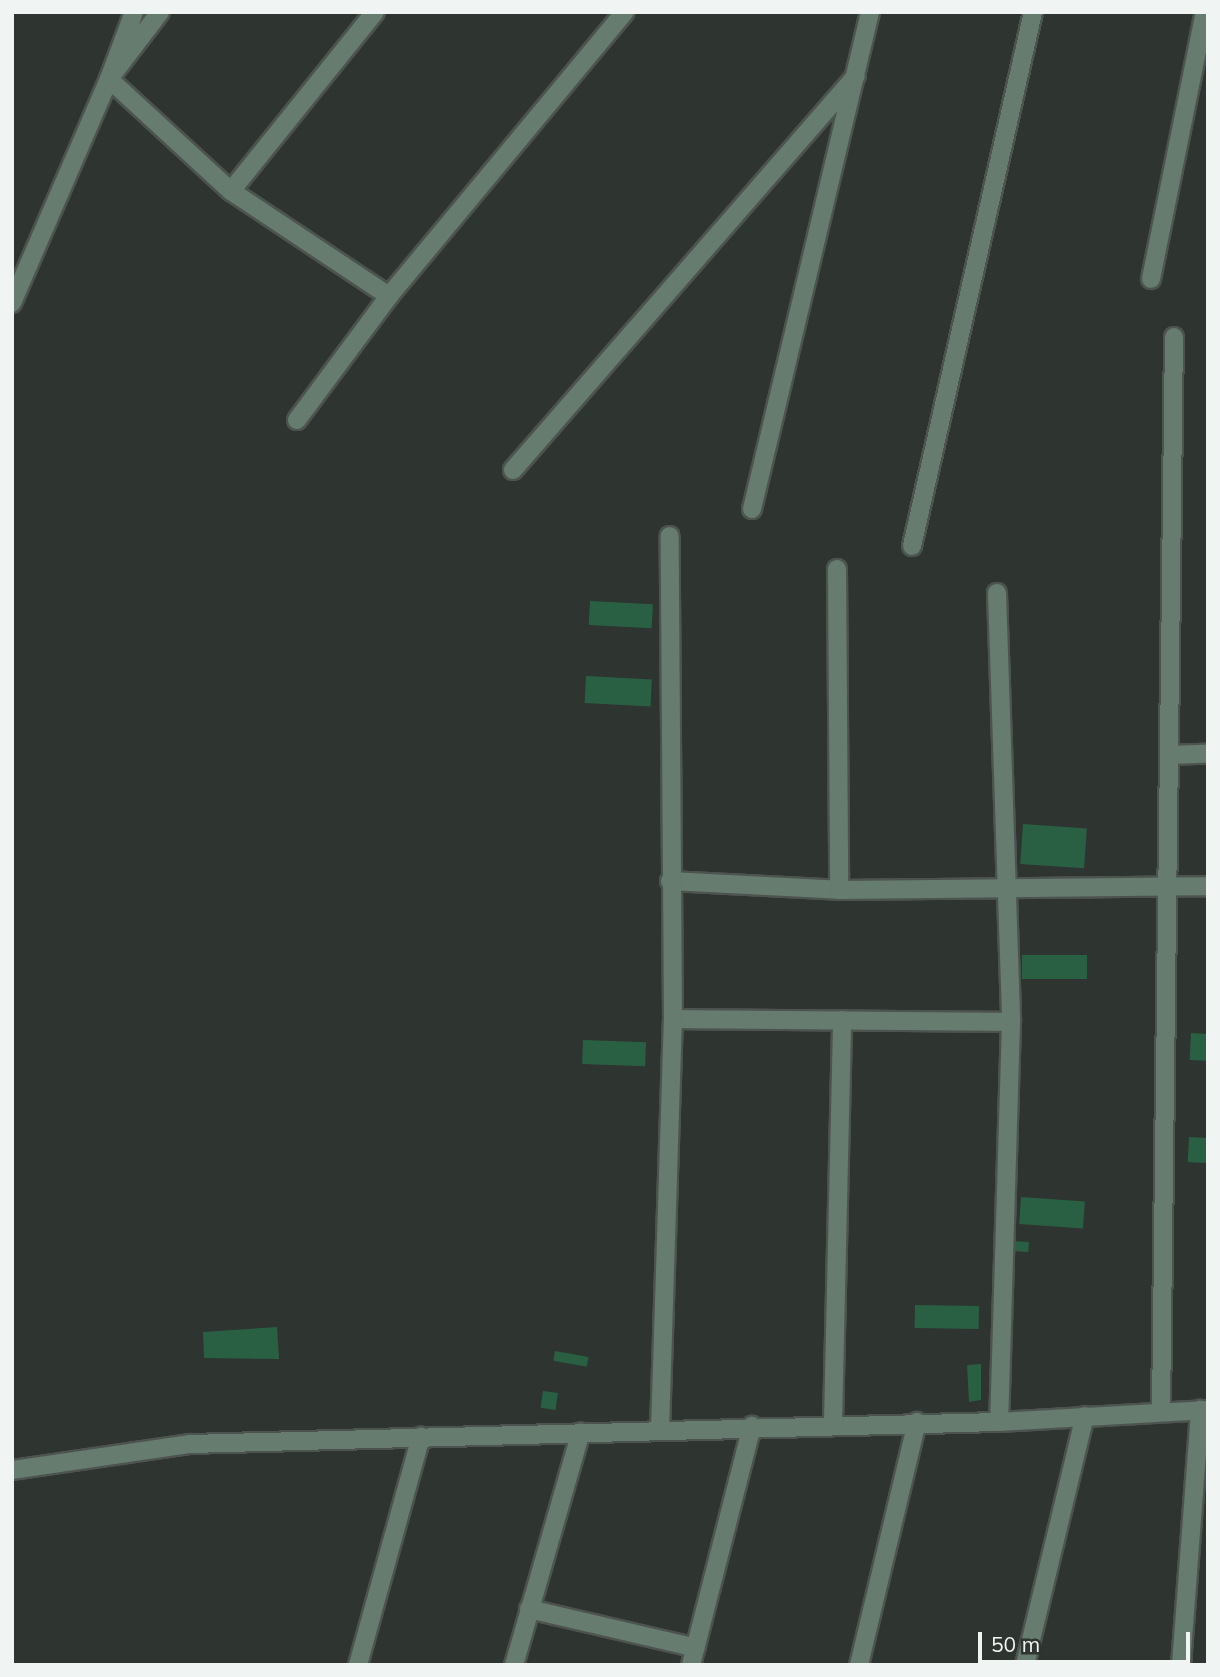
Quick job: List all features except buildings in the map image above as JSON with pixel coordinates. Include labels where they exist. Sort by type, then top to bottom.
[{"type":"street","points":[[12,303],[109,79],[134,12]]},
{"type":"street","points":[[109,79],[160,12]]},
{"type":"street","points":[[231,191],[375,12]]},
{"type":"street","points":[[297,420],[390,296],[625,12]]},
{"type":"street","points":[[752,509],[870,12]]},
{"type":"street","points":[[912,546],[1033,12]]},
{"type":"street","points":[[1151,279],[1205,12]]},
{"type":"street","points":[[513,470],[856,76]]},
{"type":"street","points":[[109,79],[231,191],[390,296]]},
{"type":"street","points":[[1161,1412],[1174,337]]},
{"type":"street","points":[[660,1430],[673,1019],[670,881],[670,536]]},
{"type":"street","points":[[837,569],[839,890]]},
{"type":"street","points":[[997,593],[1004,887],[1011,1022],[999,1422]]},
{"type":"street","points":[[1170,755],[1208,754]]},
{"type":"street","points":[[670,881],[839,890],[1208,886]]},
{"type":"street","points":[[673,1019],[1011,1022]]},
{"type":"street","points":[[833,1423],[842,1020]]},
{"type":"street","points":[[12,1471],[190,1444],[833,1423],[999,1422],[1204,1410],[1181,1665]]},
{"type":"street","points":[[1025,1665],[1085,1416]]},
{"type":"street","points":[[859,1665],[917,1423]]},
{"type":"street","points":[[529,1609],[694,1657],[752,1426]]},
{"type":"street","points":[[514,1665],[581,1432]]},
{"type":"street","points":[[358,1665],[421,1437]]}]
